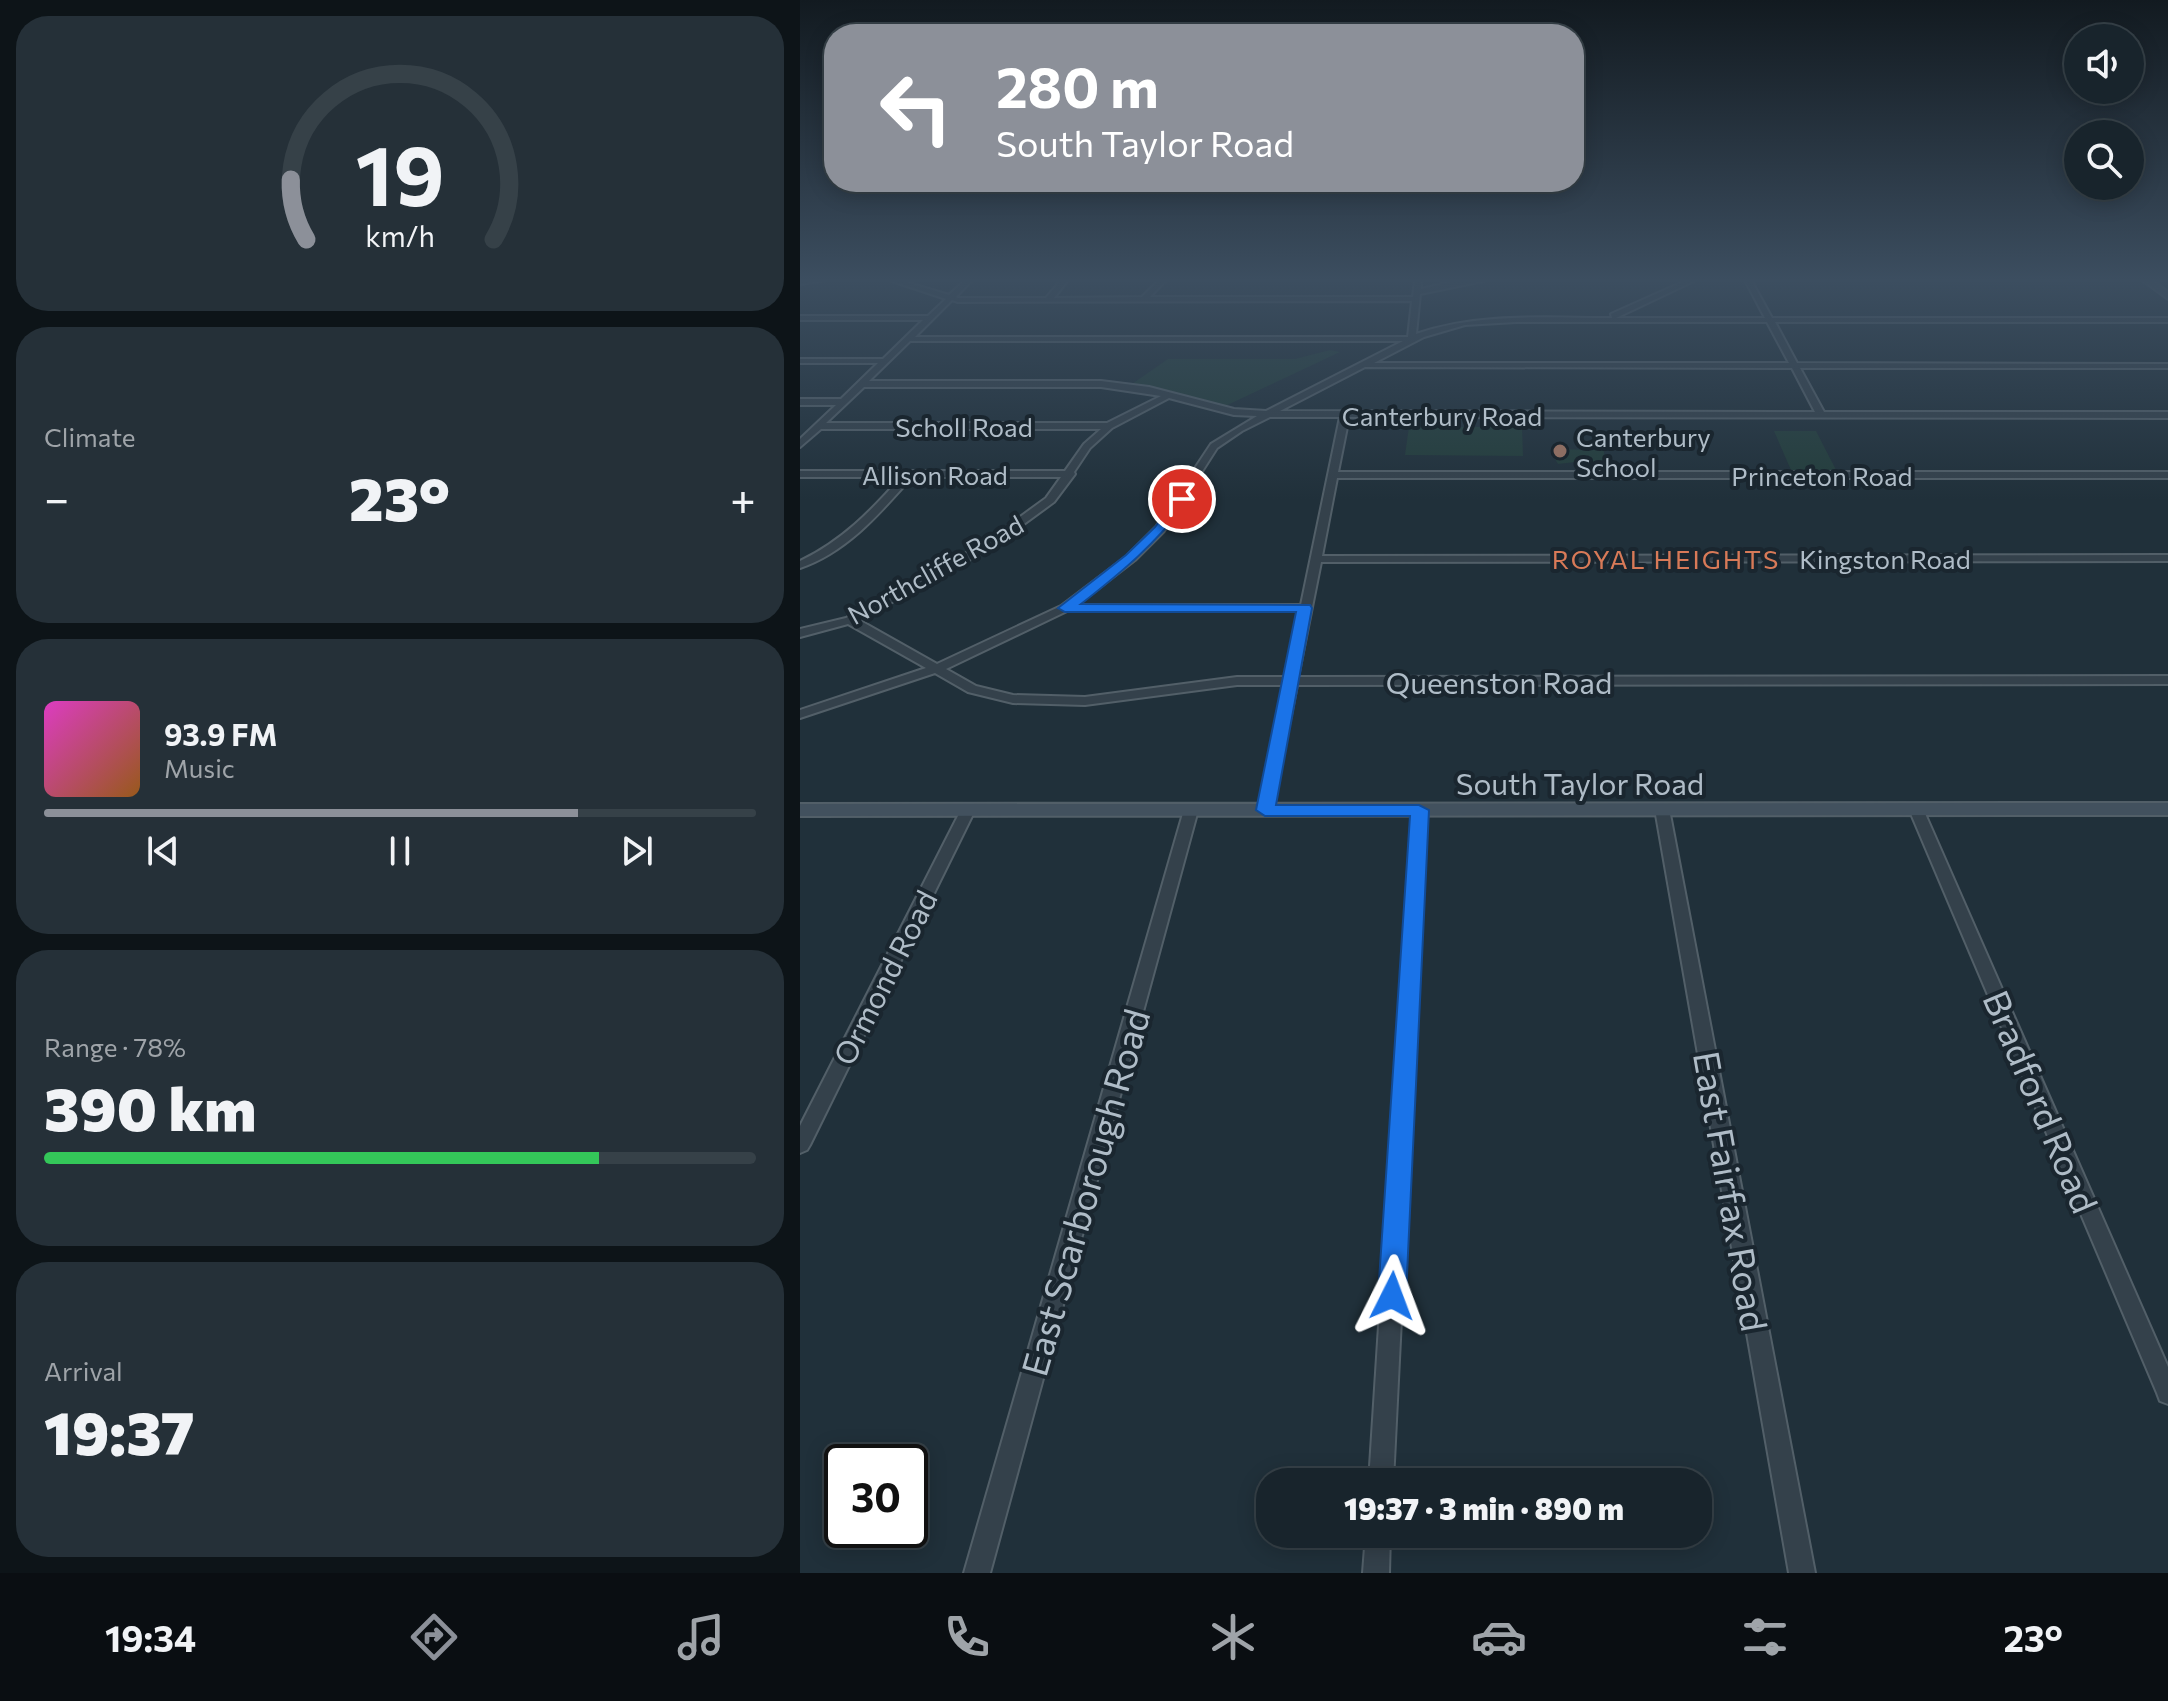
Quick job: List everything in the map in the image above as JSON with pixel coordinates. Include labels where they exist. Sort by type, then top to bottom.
[{"type":"main road","name":"South Taylor Road","points":[[800,810],[2168,809]]},
{"type":"street","points":[[800,444],[894,353]]},
{"type":"street","points":[[800,714],[936,669],[1065,608],[1131,558],[1160,529],[1214,446],[1266,414],[1385,353]]},
{"type":"street","points":[[1788,353],[1821,415]]},
{"type":"street","points":[[800,361],[886,361]]},
{"type":"street","points":[[1363,365],[2168,366]]},
{"type":"street","name":"Canterbury Road","points":[[863,384],[1101,384],[1149,390],[1165,397],[1234,412],[1266,414],[2168,415]]},
{"type":"street","name":"Northcliffe Road","points":[[800,633],[850,620],[987,546],[1050,500],[1087,446],[1109,426],[1165,397]]},
{"type":"street","points":[[800,402],[844,402]]},
{"type":"street","points":[[1265,810],[1345,415]]},
{"type":"street","name":"Scholl Road","points":[[818,426],[1109,426]]},
{"type":"street","name":"Allison Road","points":[[800,474],[1070,474]]},
{"type":"street","points":[[800,565],[862,528],[909,474]]},
{"type":"street","name":"Princeton Road","points":[[1332,475],[2168,475]]},
{"type":"street","name":"Kingston Road","points":[[1315,559],[2168,558]]},
{"type":"street","points":[[1065,608],[1304,608]]},
{"type":"street","name":"Queenston Road","points":[[850,620],[972,689],[1013,699],[1045,702],[1085,701],[1195,684],[1289,681],[2168,680]]},
{"type":"street","name":"East Fairfax Road","points":[[1662,809],[1802,1573]]},
{"type":"street","name":"Bradford Road","points":[[1916,809],[2168,1393]]},
{"type":"street","name":"Ormond Road","points":[[800,1145],[968,810]]},
{"type":"street","name":"East Scarborough Road","points":[[977,1573],[1191,810]]},
{"type":"street","points":[[1382,1468],[1419,810]]},
{"type":"street","points":[[1376,1573],[1377,1548]]},
{"type":"green space","points":[[1317,353],[1337,353],[1219,409],[1129,386],[1168,359],[1295,359]]},
{"type":"green space","points":[[1409,427],[1522,427],[1523,456],[1405,455]]},
{"type":"green space","points":[[1774,431],[1816,431],[1836,470],[1791,470]]},
{"type":"green space","points":[[1595,447],[1603,447],[1607,468],[1584,461],[1558,464],[1554,457],[1558,449],[1595,450]]},
{"type":"place","name":"Canterbury School","points":[[1560,451]]},
{"type":"district","name":"ROYAL HEIGHTS","points":[[1666,558]]},
{"type":"route","points":[[1182,499],[1160,529],[1131,558],[1065,608],[1304,608],[1265,810],[1419,810],[1392,1296]]}]
